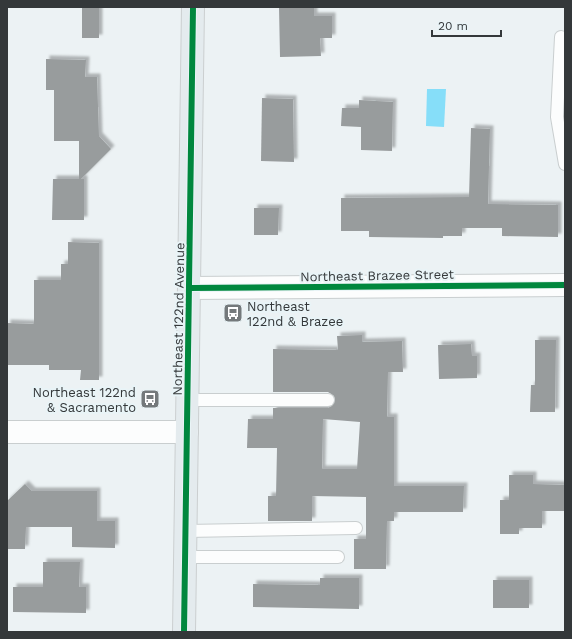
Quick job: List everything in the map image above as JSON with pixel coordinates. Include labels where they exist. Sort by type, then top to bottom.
[{"type":"main road","name":"Northeast 122nd Avenue","points":[[184,632],[193,7]]},
{"type":"street","name":"Northeast Brazee Street","points":[[189,288],[565,284]]},
{"type":"street","points":[[7,432],[187,432]]},
{"type":"lane","points":[[561,37],[557,117],[565,164]]},
{"type":"lane","points":[[188,400],[328,400]]},
{"type":"lane","points":[[186,531],[356,528]]},
{"type":"lane","points":[[185,557],[338,558]]},
{"type":"water","points":[[427,89],[446,89],[444,127],[426,126]]},
{"type":"building","points":[[82,7],[99,7],[99,38],[82,38]]},
{"type":"building","points":[[279,7],[314,7],[314,16],[332,16],[332,38],[320,38],[321,56],[280,57]]},
{"type":"building","points":[[46,59],[86,60],[85,77],[97,77],[99,136],[111,149],[81,179],[84,179],[84,220],[52,220],[53,179],[79,179],[79,141],[54,141],[54,90],[46,90]]},
{"type":"building","points":[[262,98],[293,99],[294,162],[261,161]]},
{"type":"building","points":[[359,100],[393,102],[392,151],[361,150],[361,127],[341,126],[342,108],[359,108]]},
{"type":"building","points":[[471,128],[490,129],[488,204],[558,205],[558,237],[502,236],[502,228],[462,228],[462,236],[443,236],[443,238],[369,237],[369,231],[341,231],[341,198],[469,197]]},
{"type":"building","points":[[254,208],[279,208],[278,235],[254,235]]},
{"type":"building","points":[[68,242],[99,243],[99,380],[80,380],[81,370],[49,370],[49,365],[7,365],[7,323],[34,324],[34,280],[61,280],[61,264],[68,264]]},
{"type":"building","points":[[362,335],[362,342],[402,341],[403,372],[388,372],[387,417],[394,417],[394,486],[464,486],[463,512],[394,512],[394,521],[387,521],[386,569],[354,569],[354,539],[366,539],[366,497],[312,496],[312,521],[268,521],[268,496],[276,496],[277,448],[247,448],[248,419],[273,419],[273,408],[328,408],[332,406],[335,400],[334,396],[328,392],[273,392],[273,349],[338,350],[337,336]],"holes":[[[323,419],[360,422],[357,469],[322,469]]]},
{"type":"building","points":[[535,340],[556,340],[555,412],[530,412],[531,385],[535,385]]},
{"type":"building","points":[[471,344],[472,356],[477,356],[477,378],[439,379],[438,345]]},
{"type":"building","points":[[509,475],[533,475],[533,484],[564,485],[564,511],[542,511],[542,528],[519,528],[519,534],[500,534],[500,500],[509,500]]},
{"type":"building","points":[[25,484],[32,491],[97,491],[97,521],[115,521],[115,548],[72,547],[72,527],[26,527],[25,549],[7,549],[7,501]]},
{"type":"building","points":[[43,562],[80,562],[79,587],[86,587],[86,613],[13,612],[13,587],[43,587]]},
{"type":"building","points":[[320,578],[359,578],[359,609],[253,607],[253,584],[320,585]]},
{"type":"building","points":[[493,580],[529,580],[529,608],[493,608]]},
{"type":"cycle path","points":[[184,632],[193,7]]},
{"type":"cycle path","points":[[189,288],[565,285]]},
{"type":"place","name":"Northeast 122nd & Brazee","points":[[233,313]]},
{"type":"place","name":"Northeast 122nd & Sacramento","points":[[150,399]]}]
